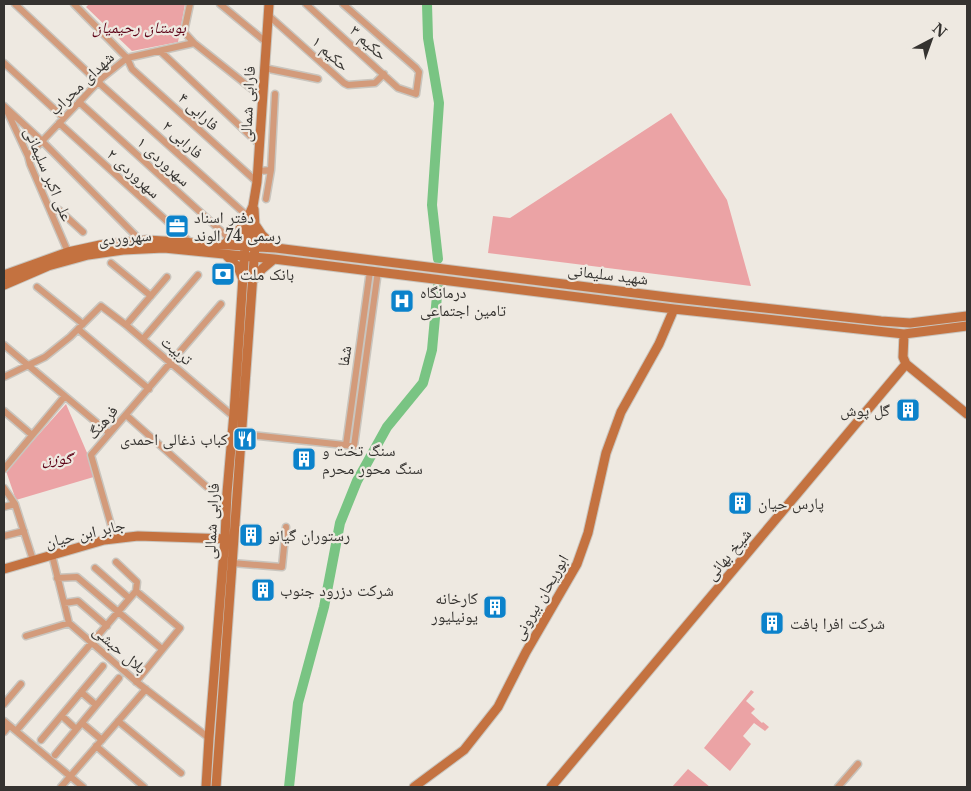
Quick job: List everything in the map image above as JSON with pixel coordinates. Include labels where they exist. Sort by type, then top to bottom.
[{"type":"street","name":"فارابی ۲","points":[[15,4],[251,221]]},
{"type":"street","name":"فارابی ۴","points":[[74,4],[127,58],[132,69],[257,182]]},
{"type":"street","points":[[190,4],[184,32],[194,43],[262,98]]},
{"type":"street","points":[[220,4],[266,42]]},
{"type":"street","name":"فارابی شمالی","points":[[216,787],[232,563],[227,493],[247,285],[251,221],[258,171],[269,4]]},
{"type":"street","name":"حکیم ۳","points":[[306,4],[398,88],[416,94],[419,72],[416,68],[344,4]]},
{"type":"street","name":"حکیم ۱","points":[[268,15],[344,83],[348,85],[375,83],[384,74]]},
{"type":"street","name":"شهدای محراب","points":[[28,156],[98,82],[127,58],[194,43]]},
{"type":"street","points":[[160,51],[259,144]]},
{"type":"street","name":"سهروردی ۲","points":[[4,63],[191,243]]},
{"type":"street","points":[[264,68],[318,80]]},
{"type":"street","points":[[266,199],[272,170],[275,94]]},
{"type":"street","name":"سهروردی ۱","points":[[79,102],[228,242]]},
{"type":"street","name":"علی اکبر سلیمانی","points":[[5,107],[42,141],[140,240]]},
{"type":"street","name":"علی اکبر سلیمانی","points":[[5,107],[28,156],[68,252]]},
{"type":"street","points":[[258,171],[272,170]]},
{"type":"street","points":[[51,213],[59,210],[83,232]]},
{"type":"street","points":[[228,242],[251,221],[276,248]]},
{"type":"street","name":"سهروردی","points":[[4,275],[68,252],[100,245],[140,240],[191,243],[228,242],[250,246]]},
{"type":"street","name":"شهید سلیمانی","points":[[250,246],[674,298],[881,321],[910,323],[967,316]]},
{"type":"street","name":"سهروردی","points":[[4,285],[48,266],[88,255],[123,250],[164,248],[249,257]]},
{"type":"street","points":[[226,254],[238,267],[247,285],[274,259]]},
{"type":"street","name":"شهید سلیمانی","points":[[249,257],[674,309],[904,334],[967,326]]},
{"type":"street","points":[[111,263],[151,296]]},
{"type":"street","name":"شفا","points":[[374,271],[376,284],[354,446],[346,445],[368,282],[374,271]]},
{"type":"street","points":[[143,339],[198,275]]},
{"type":"street","points":[[126,325],[167,277]]},
{"type":"street","points":[[368,282],[376,284]]},
{"type":"street","name":"فارابی شمالی","points":[[206,787],[209,738],[241,434],[247,285]]},
{"type":"street","points":[[4,377],[45,357],[83,324],[37,287]]},
{"type":"street","name":"فرهنگ","points":[[115,539],[91,455],[222,304]]},
{"type":"street","name":"تربیت","points":[[83,324],[101,306],[143,339],[234,417]]},
{"type":"street","name":"ابوریحان بیرونی","points":[[414,787],[464,750],[498,707],[526,652],[577,564],[588,533],[606,453],[621,412],[659,344],[674,309]]},
{"type":"street","points":[[78,329],[149,388]]},
{"type":"street","points":[[904,334],[903,357],[906,364],[967,414]]},
{"type":"street","points":[[361,336],[369,337]]},
{"type":"street","points":[[4,345],[109,434]]},
{"type":"street","name":"شیخ بهائی","points":[[551,787],[906,364]]},
{"type":"street","points":[[4,470],[65,396]]},
{"type":"street","points":[[4,411],[32,436]]},
{"type":"street","points":[[126,414],[207,487]]},
{"type":"street","points":[[241,434],[346,445]]},
{"type":"street","points":[[4,488],[15,504],[33,560]]},
{"type":"street","points":[[4,507],[15,504]]},
{"type":"street","points":[[232,563],[282,567],[286,527]]},
{"type":"street","points":[[4,536],[24,531]]},
{"type":"street","name":"جابر ابن حیان","points":[[4,569],[104,540],[138,536],[230,539]]},
{"type":"street","name":"بلال حبشی","points":[[52,555],[69,623],[136,682],[209,738]]},
{"type":"street","points":[[16,731],[136,590],[137,582],[116,562]]},
{"type":"street","points":[[95,568],[129,598]]},
{"type":"street","points":[[58,578],[78,576],[162,649]]},
{"type":"street","points":[[136,590],[180,628],[136,682]]},
{"type":"street","points":[[64,603],[78,601],[106,626]]},
{"type":"street","points":[[26,636],[69,623]]},
{"type":"street","points":[[41,740],[103,666]]},
{"type":"street","points":[[55,755],[119,678]]},
{"type":"street","points":[[4,704],[21,684]]},
{"type":"street","points":[[61,787],[146,689]]},
{"type":"street","points":[[81,692],[96,705]]},
{"type":"street","points":[[62,716],[76,729]]},
{"type":"street","points":[[118,721],[181,773]]},
{"type":"street","points":[[4,732],[7,723],[83,787]]},
{"type":"street","points":[[82,723],[102,740]]},
{"type":"street","points":[[96,746],[144,787]]},
{"type":"street","points":[[838,787],[858,764]]},
{"type":"green space","name":"بوستان رحیمیان","points":[[89,4],[185,4],[178,42],[132,51],[86,7]]},
{"type":"green space","points":[[671,113],[727,200],[751,286],[488,253],[493,216],[510,218]]},
{"type":"green space","name":"گوزن","points":[[66,404],[97,476],[16,500],[6,471]]},
{"type":"green space","points":[[751,690],[754,692],[746,701],[755,709],[751,713],[769,727],[765,731],[754,723],[743,736],[751,744],[730,771],[704,748]]},
{"type":"green space","points":[[688,769],[710,787],[672,787]]},
{"type":"waterway","points":[[427,4],[428,38],[439,103],[432,205],[438,259]]},
{"type":"waterway","points":[[289,787],[298,703],[324,607],[340,523],[357,481],[387,427],[423,383],[432,350],[438,285]]},
{"type":"place","name":"دفتر اسناد رسمی 74 الوند","points":[[177,226]]},
{"type":"place","name":"بانک ملت","points":[[223,274]]},
{"type":"place","name":"درمانگاه تامین اجتماعی","points":[[402,301]]},
{"type":"place","name":"گل پوش","points":[[908,410]]},
{"type":"place","name":"کباب ذغالی احمدی","points":[[245,439]]},
{"type":"place","name":"سنگ تخت و سنگ محور محرم","points":[[304,459]]},
{"type":"place","name":"پارس حیان","points":[[740,503]]},
{"type":"place","name":"رستوران گیانو","points":[[251,535]]},
{"type":"place","name":"شرکت دزرود جنوب","points":[[263,590]]},
{"type":"place","name":"کارخانه یونیلیور","points":[[495,607]]},
{"type":"place","name":"شرکت افرا بافت","points":[[772,623]]}]
